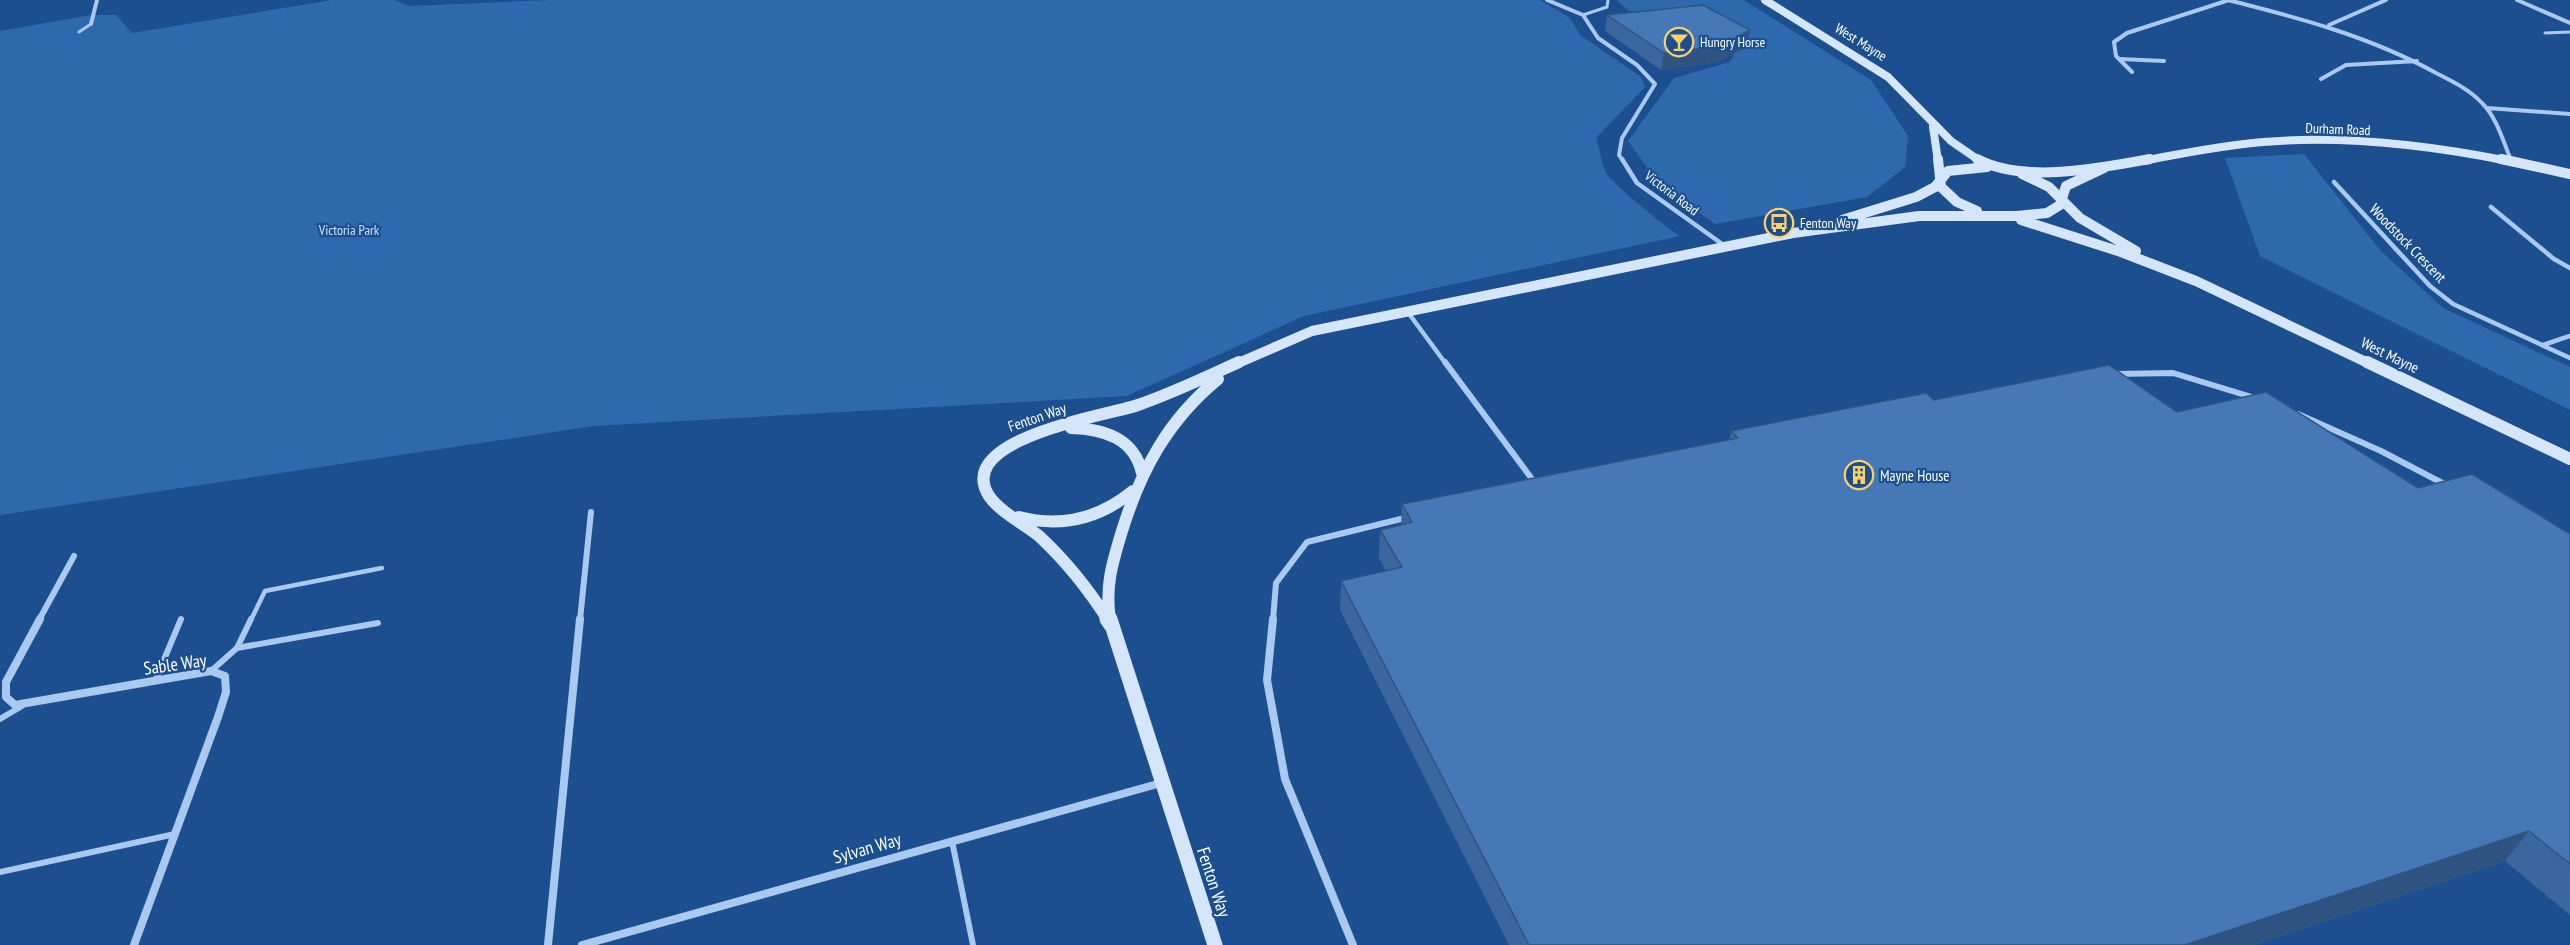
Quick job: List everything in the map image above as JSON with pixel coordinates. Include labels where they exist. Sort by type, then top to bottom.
[{"type":"street","points":[[92,24],[97,0]]},
{"type":"street","points":[[1547,0],[1583,15]]},
{"type":"street","name":"West Mayne","points":[[1765,0],[1889,78],[1918,104],[1931,123],[1968,154],[2001,169],[2038,180],[2097,229],[2196,281],[2570,459]]},
{"type":"street","points":[[2132,72],[2113,50],[2114,42],[2127,33],[2229,0],[2328,25],[2367,38],[2418,61],[2466,90],[2487,108],[2511,160]]},
{"type":"street","points":[[2328,25],[2386,0]]},
{"type":"street","points":[[2517,0],[2570,23]]},
{"type":"street","name":"Victoria Road","points":[[1583,15],[1595,38],[1647,73],[1655,84],[1622,138],[1619,155],[1629,173],[1637,183],[1725,246]]},
{"type":"street","points":[[2119,58],[2164,61]]},
{"type":"street","points":[[2321,80],[2346,65],[2418,61]]},
{"type":"street","points":[[2487,108],[2570,114]]},
{"type":"street","name":"West Mayne","points":[[1931,123],[1937,146],[1940,181],[1946,195],[1957,202],[2076,236],[2196,281]]},
{"type":"street","name":"Durham Road","points":[[2001,169],[2059,171],[2104,168],[2232,146],[2303,141],[2405,146],[2511,160],[2570,174]]},
{"type":"street","name":"West Mayne","points":[[1940,181],[1948,171],[1958,168],[2001,169]]},
{"type":"street","name":"Durham Road","points":[[2060,200],[2066,186],[2077,178],[2104,168]]},
{"type":"street","name":"Fenton Way","points":[[1793,233],[1916,197],[1940,181]]},
{"type":"street","name":"Woodstock Crescent","points":[[2334,182],[2430,286],[2453,304],[2570,358]]},
{"type":"street","name":"West Mayne","points":[[1996,215],[2017,216],[2047,213],[2055,210],[2060,200]]},
{"type":"street","points":[[2492,207],[2554,259],[2570,268]]},
{"type":"street","name":"Fenton Way","points":[[1111,625],[1093,595],[1059,553],[1012,514],[994,503],[986,489],[986,472],[993,459],[1006,447],[1040,432],[1135,406],[1233,367],[1275,345],[1312,331],[1406,310],[1793,233],[1920,216],[1996,215]]},
{"type":"street","points":[[1406,310],[1539,490],[1528,492]]},
{"type":"street","points":[[2543,345],[2570,336]]},
{"type":"street","name":"Fenton Way","points":[[1215,945],[1111,625],[1107,592],[1142,473],[1165,432],[1190,403],[1233,367]]},
{"type":"street","points":[[2106,376],[2173,373],[2264,401]]},
{"type":"street","points":[[2285,409],[2381,451],[2452,488]]},
{"type":"street","points":[[1040,432],[1066,428],[1106,432],[1131,446],[1141,460],[1142,473]]},
{"type":"street","points":[[1012,514],[1052,523],[1081,520],[1112,508],[1136,489]]},
{"type":"street","points":[[548,945],[591,512]]},
{"type":"street","points":[[1353,945],[1285,779],[1267,680],[1276,583],[1307,542],[1413,516]]},
{"type":"street","points":[[27,703],[15,705],[6,697],[6,682],[74,556]]},
{"type":"street","name":"Sable Way","points":[[27,703],[212,671],[225,676],[226,692],[134,945]]},
{"type":"street","name":"Sylvan Way","points":[[582,945],[1161,783]]},
{"type":"lane","points":[[1583,15],[1607,7],[1608,0]]},
{"type":"lane","points":[[79,32],[92,24]]},
{"type":"lane","points":[[2545,33],[2570,32]]},
{"type":"lane","points":[[212,671],[237,648],[265,591],[382,568]]},
{"type":"lane","points":[[154,681],[181,619]]},
{"type":"lane","points":[[237,648],[378,623]]},
{"type":"lane","points":[[0,719],[27,703]]},
{"type":"lane","points":[[0,872],[175,834]]},
{"type":"lane","points":[[952,841],[973,945]]},
{"type":"green space","name":"Victoria Park","points":[[332,0],[394,0],[408,6],[551,0],[1540,0],[1570,18],[1580,35],[1641,77],[1645,87],[1596,138],[1603,166],[1611,179],[1680,236],[1304,316],[1127,396],[594,426],[0,515],[0,31],[91,15],[116,15],[132,33]]},
{"type":"green space","points":[[1617,0],[1744,0],[1871,80],[1908,136],[1905,167],[1867,197],[1715,224],[1659,184],[1628,141],[1674,78],[1730,62],[1741,39],[1700,20],[1629,11]]},
{"type":"green space","points":[[2304,154],[2380,250],[2443,308],[2570,367],[2570,410],[2260,256],[2225,158]]},
{"type":"building","points":[[1703,5],[1750,30],[1722,46],[1664,53],[1607,15]]},
{"type":"building","points":[[2109,365],[2177,412],[2266,392],[2418,488],[2472,474],[2570,534],[2570,864],[2529,831],[2185,945],[1529,945],[1341,581],[1402,567],[1380,530],[1412,522],[1402,504],[1738,438],[1731,431],[1926,393],[1934,400]]},
{"type":"place","name":"Hungry Horse","points":[[1679,42]]},
{"type":"place","name":"Fenton Way","points":[[1779,223]]},
{"type":"place","name":"Mayne House","points":[[1859,475]]}]
